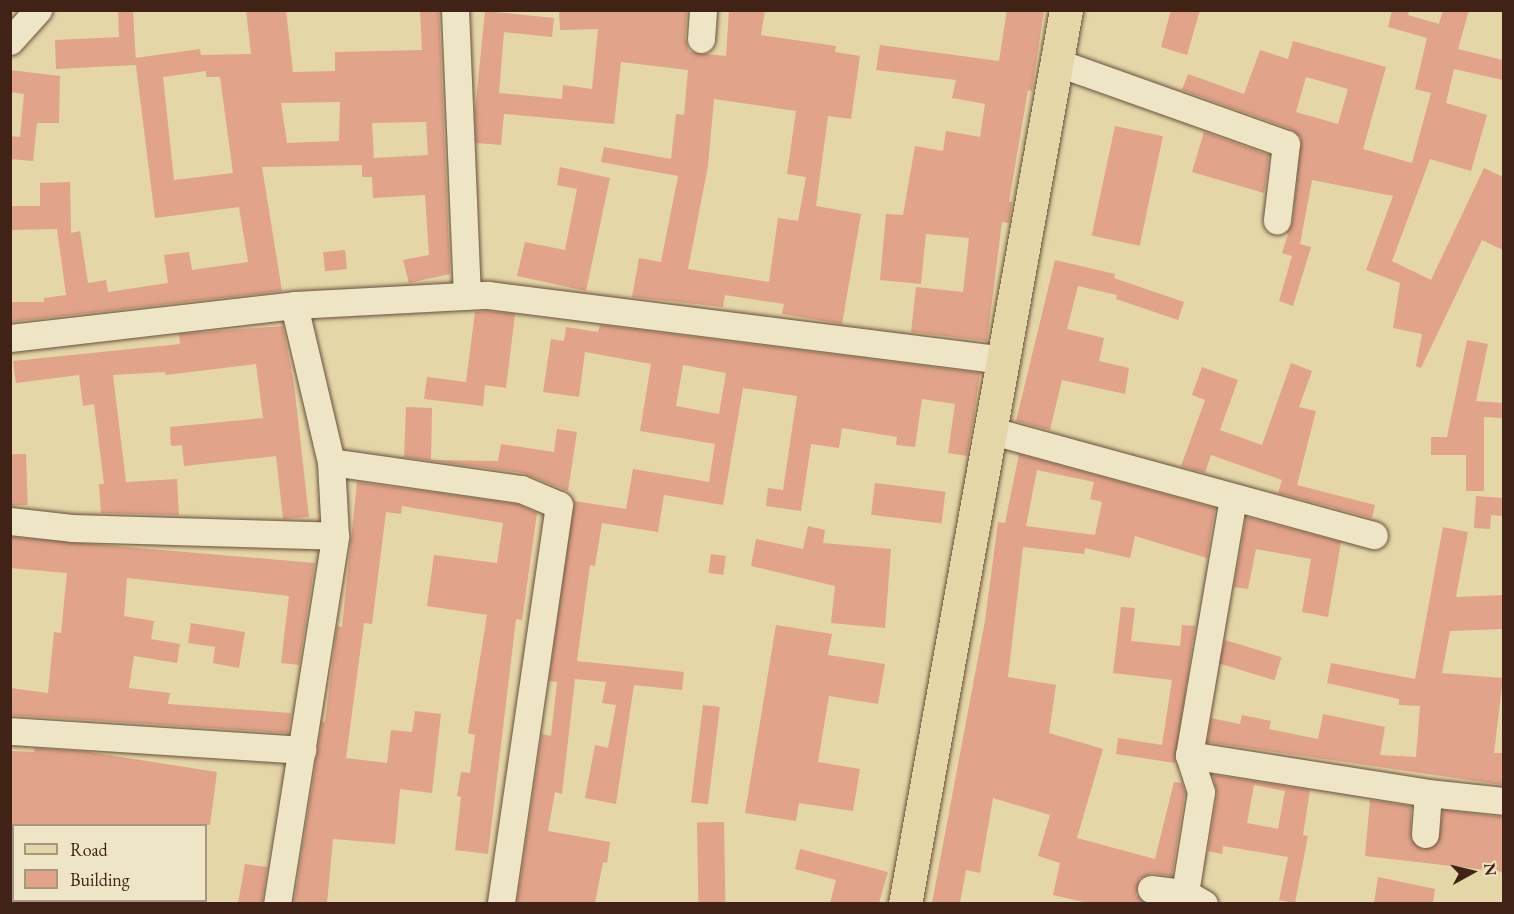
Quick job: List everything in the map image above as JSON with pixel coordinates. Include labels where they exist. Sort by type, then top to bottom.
[{"type":"main road","points":[[905,903],[1066,10]]},
{"type":"street","points":[[10,41],[38,10]]},
{"type":"street","points":[[455,10],[467,296]]},
{"type":"street","points":[[701,39],[703,10]]},
{"type":"street","points":[[1056,62],[1286,144],[1277,220]]},
{"type":"street","points":[[10,338],[294,305],[488,295],[988,358],[1002,368]]},
{"type":"street","points":[[277,903],[334,536],[331,462],[294,305]]},
{"type":"street","points":[[989,430],[1374,535]]},
{"type":"street","points":[[331,462],[521,489],[559,505],[501,903]]},
{"type":"street","points":[[1150,889],[1195,898],[1201,792],[1189,755],[1233,498]]},
{"type":"street","points":[[10,521],[72,528],[334,536]]},
{"type":"street","points":[[10,731],[302,750]]},
{"type":"street","points":[[1189,755],[1428,793],[1503,801]]},
{"type":"street","points":[[1425,834],[1428,793]]},
{"type":"building","points":[[118,10],[133,10],[136,65],[56,69],[55,40],[119,37]]},
{"type":"building","points":[[246,10],[286,10],[293,72],[335,71],[335,52],[422,50],[420,10],[439,10],[450,274],[409,283],[403,260],[429,255],[425,195],[373,198],[372,177],[362,177],[362,165],[262,167],[282,291],[10,322],[10,302],[44,302],[44,298],[66,295],[57,229],[10,230],[10,206],[40,206],[40,183],[70,182],[71,233],[80,231],[88,283],[106,280],[108,292],[168,283],[164,255],[189,252],[192,270],[248,262],[239,207],[155,218],[135,58],[200,49],[201,55],[251,54]],"holes":[[[206,71],[206,77],[220,77],[233,173],[174,180],[163,77]],[[340,102],[339,141],[287,143],[281,103]],[[426,122],[428,155],[374,158],[372,123]]]},
{"type":"building","points":[[559,10],[687,10],[685,38],[689,52],[726,56],[729,10],[765,10],[761,35],[836,46],[835,52],[860,56],[851,119],[828,116],[816,206],[861,214],[842,324],[782,314],[784,304],[725,295],[723,307],[632,297],[639,258],[661,262],[678,176],[601,162],[604,147],[671,159],[676,114],[684,115],[688,70],[621,62],[614,124],[504,114],[501,145],[476,143],[475,111],[485,11],[554,18],[552,37],[504,32],[499,93],[562,99],[563,85],[592,89],[598,29],[560,30]],"holes":[[[714,99],[796,111],[787,174],[806,177],[798,221],[778,218],[769,282],[688,269],[708,166]]]},
{"type":"building","points":[[1007,10],[1044,10],[1032,91],[1028,90],[1009,201],[1012,202],[1009,223],[1002,222],[987,341],[911,332],[916,287],[963,292],[969,238],[926,234],[921,284],[880,280],[886,214],[903,215],[915,146],[943,151],[946,131],[980,137],[985,104],[952,98],[956,80],[876,70],[880,45],[999,61]]},
{"type":"building","points":[[1171,10],[1200,10],[1187,55],[1161,47]]},
{"type":"building","points":[[1392,10],[1409,10],[1408,15],[1439,24],[1443,10],[1469,10],[1458,49],[1503,60],[1503,80],[1454,69],[1446,103],[1487,115],[1471,171],[1430,159],[1392,261],[1431,280],[1484,168],[1503,177],[1503,250],[1482,240],[1421,368],[1416,366],[1422,334],[1393,328],[1400,283],[1366,270],[1393,196],[1312,180],[1300,244],[1311,247],[1293,306],[1279,301],[1292,256],[1282,253],[1288,234],[1285,233],[1293,222],[1301,138],[1291,129],[1182,90],[1188,74],[1244,94],[1260,50],[1288,59],[1293,41],[1386,67],[1363,149],[1412,163],[1431,93],[1415,89],[1427,38],[1388,27]],"holes":[[[1306,77],[1348,89],[1338,124],[1296,112]]]},
{"type":"building","points":[[10,70],[60,76],[59,123],[37,123],[33,161],[10,159],[10,136],[20,137],[24,94],[10,92]]},
{"type":"building","points":[[1115,126],[1163,136],[1140,246],[1092,236]]},
{"type":"building","points":[[1204,132],[1269,155],[1264,193],[1192,172]]},
{"type":"building","points":[[560,167],[610,178],[586,291],[517,276],[525,242],[565,250],[577,189],[557,185]]},
{"type":"building","points":[[345,250],[347,269],[325,271],[323,252]]},
{"type":"building","points":[[1055,260],[1115,274],[1114,278],[1184,302],[1178,320],[1116,299],[1117,295],[1078,286],[1067,329],[1104,338],[1099,361],[1129,368],[1125,394],[1062,380],[1050,430],[1016,421]]},
{"type":"building","points":[[475,312],[515,314],[506,388],[485,385],[483,406],[424,399],[427,377],[466,382]]},
{"type":"building","points":[[600,325],[980,373],[967,456],[948,453],[955,404],[922,399],[915,447],[896,445],[897,437],[842,428],[839,448],[811,444],[801,511],[766,506],[768,488],[783,490],[797,396],[743,388],[723,505],[664,495],[658,532],[602,523],[595,566],[590,565],[577,661],[684,672],[682,690],[634,685],[616,804],[585,798],[595,745],[608,748],[616,705],[602,703],[606,682],[575,679],[562,794],[555,792],[548,831],[610,842],[607,863],[603,862],[595,903],[517,903],[542,734],[551,736],[557,682],[549,681],[574,501],[626,509],[633,469],[709,482],[715,444],[640,431],[651,364],[585,352],[579,397],[543,392],[551,339],[564,341],[566,327],[598,332]],"holes":[[[683,365],[726,373],[719,414],[676,406]]]},
{"type":"building","points":[[283,326],[294,384],[309,517],[283,519],[276,456],[184,466],[182,445],[171,446],[170,427],[263,418],[256,364],[166,375],[165,372],[113,375],[126,482],[177,479],[179,515],[101,513],[99,484],[104,484],[94,404],[83,406],[79,375],[16,383],[13,361],[180,344],[179,334]]},
{"type":"building","points":[[1467,340],[1488,344],[1476,401],[1503,403],[1503,418],[1484,417],[1484,491],[1466,491],[1466,455],[1431,455],[1431,437],[1447,437]]},
{"type":"building","points":[[1291,363],[1312,371],[1299,407],[1316,411],[1297,485],[1375,505],[1372,518],[1278,493],[1282,480],[1211,455],[1205,473],[1181,466],[1205,400],[1192,395],[1202,367],[1238,380],[1220,430],[1262,445]]},
{"type":"building","points":[[406,407],[432,408],[431,460],[498,461],[501,444],[554,452],[557,429],[577,432],[568,491],[523,473],[404,457]]},
{"type":"building","points":[[26,454],[28,505],[12,506],[10,455]]},
{"type":"building","points":[[1019,454],[1215,508],[1207,558],[1135,536],[1130,558],[1085,548],[1084,554],[1023,547],[1008,677],[1056,685],[1049,733],[1103,749],[1077,838],[1155,859],[1174,782],[1182,783],[1185,793],[1172,876],[1152,873],[1139,879],[1136,895],[1146,903],[1088,903],[1053,895],[1060,863],[1038,856],[1050,815],[993,798],[980,873],[966,870],[960,903],[932,903],[985,621],[998,522],[1005,523]],"holes":[[[1037,470],[1094,482],[1090,499],[1102,502],[1095,535],[1026,526]]]},
{"type":"building","points":[[357,482],[517,504],[537,513],[522,620],[516,619],[488,854],[455,850],[461,797],[457,796],[461,772],[470,773],[475,735],[468,733],[487,615],[427,606],[434,555],[497,563],[503,523],[402,506],[401,514],[386,512],[372,624],[364,623],[346,758],[387,763],[391,730],[412,732],[415,711],[441,714],[432,793],[400,789],[395,844],[333,839],[327,903],[294,903],[322,722],[325,722],[337,626],[342,627]]},
{"type":"building","points":[[875,483],[945,492],[942,523],[871,515]]},
{"type":"building","points":[[1476,496],[1503,498],[1503,516],[1491,515],[1490,529],[1474,528]]},
{"type":"building","points":[[1246,517],[1341,542],[1328,617],[1302,612],[1311,559],[1256,549],[1248,589],[1234,587]]},
{"type":"building","points":[[808,526],[825,530],[823,543],[891,549],[885,628],[831,623],[835,586],[751,566],[756,539],[803,549]]},
{"type":"building","points":[[1443,527],[1468,532],[1456,597],[1503,595],[1503,629],[1450,631],[1442,673],[1503,678],[1494,753],[1503,753],[1503,785],[1207,742],[1211,718],[1240,724],[1242,715],[1271,721],[1269,729],[1318,739],[1323,714],[1385,727],[1380,755],[1416,757],[1420,706],[1399,705],[1399,699],[1327,683],[1331,663],[1415,679]]},
{"type":"building","points":[[10,537],[315,563],[299,665],[281,663],[289,596],[127,578],[124,616],[154,621],[151,639],[180,644],[177,663],[134,656],[129,688],[170,693],[168,704],[291,713],[288,733],[10,715],[10,688],[48,693],[54,632],[61,633],[67,573],[10,568]]},
{"type":"building","points":[[711,554],[726,556],[723,575],[708,573]]},
{"type":"building","points":[[1121,607],[1135,608],[1131,641],[1180,646],[1182,625],[1195,626],[1175,763],[1116,754],[1118,738],[1162,745],[1172,680],[1113,673]]},
{"type":"building","points":[[191,623],[245,632],[239,668],[213,663],[215,647],[188,643]]},
{"type":"building","points":[[776,625],[832,634],[828,655],[885,664],[878,704],[829,696],[818,762],[860,769],[853,811],[799,803],[796,821],[745,813]]},
{"type":"building","points":[[1225,640],[1281,657],[1274,680],[1218,663]]},
{"type":"building","points":[[703,705],[720,707],[708,804],[691,802]]},
{"type":"building","points":[[35,748],[89,752],[217,772],[210,825],[10,825],[10,751],[34,752]]},
{"type":"building","points":[[1213,775],[1310,790],[1303,835],[1308,836],[1295,903],[1279,900],[1288,857],[1223,846],[1222,854],[1208,851],[1217,794]],"holes":[[[1254,785],[1285,791],[1278,829],[1247,823]]]},
{"type":"building","points":[[1370,800],[1411,806],[1411,840],[1423,850],[1438,842],[1443,810],[1503,817],[1503,872],[1365,856]]},
{"type":"building","points":[[697,822],[724,822],[725,903],[698,903]]},
{"type":"building","points":[[800,849],[888,872],[879,903],[830,903],[836,880],[795,869]]},
{"type":"building","points":[[245,864],[267,867],[262,903],[238,903]]},
{"type":"building","points":[[1378,877],[1435,889],[1433,903],[1374,903]]}]
